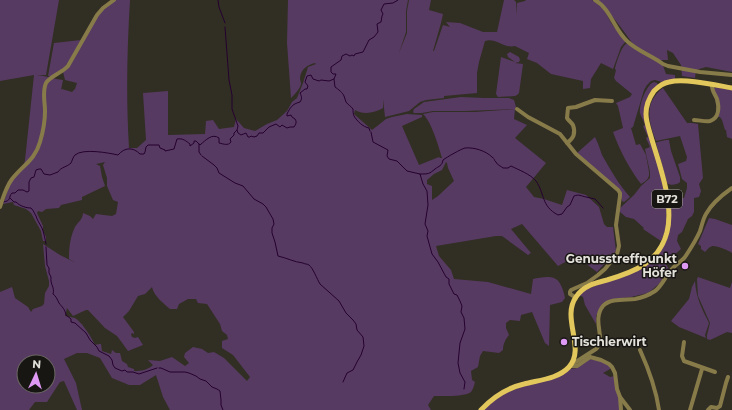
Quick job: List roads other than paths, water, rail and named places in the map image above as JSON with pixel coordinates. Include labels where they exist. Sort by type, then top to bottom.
[{"type":"main road","name":"B72","points":[[575,297],[585,288],[628,273],[644,265],[655,254],[666,236],[669,225],[667,195],[646,116],[647,103],[652,94],[661,86],[670,82],[682,81],[732,88]]},
{"type":"main road","points":[[481,410],[489,401],[503,392],[563,372],[569,366],[574,354],[570,314],[571,306],[575,297]]},
{"type":"street","points":[[0,206],[12,180],[33,157],[38,147],[44,122],[45,85],[50,79],[68,66],[96,15],[114,0]]},
{"type":"street","points":[[595,0],[605,8],[627,42],[663,64],[700,72],[732,75]]},
{"type":"street","points":[[694,120],[711,121],[716,116],[719,109],[712,84]]},
{"type":"street","points":[[568,143],[574,134],[573,126],[567,118],[568,108],[595,100],[612,101]]},
{"type":"street","points":[[517,109],[528,117],[560,134],[576,154],[618,190],[620,194],[616,225],[619,246],[618,254],[598,275],[587,283],[570,291],[570,294],[575,297]]},
{"type":"street","points":[[569,366],[600,345],[598,321],[603,306],[611,301],[636,299],[655,291],[673,268],[685,256],[699,232],[703,219],[708,210],[732,188]]},
{"type":"street","points":[[684,342],[682,356],[684,361],[715,372]]},
{"type":"street","points":[[640,350],[654,386],[659,410]]},
{"type":"street","points":[[569,366],[577,366],[590,358],[601,360],[612,366],[615,373],[622,410]]},
{"type":"street","points":[[690,410],[702,368]]},
{"type":"street","points":[[708,410],[711,407],[717,408],[720,406],[728,377]]},
{"type":"street","points":[[620,397],[630,410]]},
{"type":"waterway","points":[[218,0],[225,23]]},
{"type":"waterway","points":[[3,202],[8,201],[11,194],[18,190],[29,191],[29,182],[31,178],[34,177],[36,170],[41,169],[44,174],[50,175],[58,172],[71,163],[74,156],[79,153],[90,151],[118,155],[123,150],[132,149],[140,154],[144,154],[148,145],[159,145],[160,148],[165,151],[174,149],[177,139],[184,140],[190,144],[190,146],[194,143],[194,141],[200,145],[214,136],[219,138],[219,143],[227,144],[231,142],[230,139],[237,130],[241,135],[246,133],[248,137],[254,137],[276,124],[280,127],[282,125],[287,128],[294,127],[296,120],[291,115],[287,116],[287,114],[292,106],[300,102],[302,98],[300,93],[307,89],[308,86],[305,82],[307,76],[311,75],[313,79],[319,81],[329,81],[334,79],[336,74],[331,72],[331,67],[341,60],[342,56],[346,54],[354,56],[355,54],[363,52],[369,40],[378,32],[377,24],[381,22],[383,14],[381,10],[384,4],[393,3],[398,0]]},
{"type":"waterway","points":[[225,27],[232,109],[238,126],[237,130]]},
{"type":"waterway","points":[[334,79],[335,87],[343,94],[346,102],[353,109],[355,118],[362,125],[369,128],[370,131]]},
{"type":"waterway","points":[[371,132],[373,142],[388,150],[387,156],[389,159],[397,161],[407,171],[420,174],[427,191],[428,205],[425,224],[428,231],[427,236],[432,254],[446,277],[449,279],[449,284],[454,294],[457,295],[462,306],[461,312],[464,318],[465,329],[460,343],[458,363],[460,373],[465,382],[464,389]]},
{"type":"waterway","points":[[199,144],[199,152],[201,155]]},
{"type":"waterway","points":[[420,174],[430,173],[441,165],[443,160],[465,148],[476,149],[489,155],[503,168],[508,168],[511,166],[531,176],[539,186],[546,204],[558,215],[562,214],[570,205],[574,196],[577,195],[595,199],[603,208]]},
{"type":"waterway","points":[[202,156],[214,165],[219,173],[243,186],[254,199],[266,207],[273,219],[274,224],[272,233],[278,256],[309,265],[320,284],[339,301],[346,313],[356,324],[357,330],[363,337],[364,346],[353,370],[347,373],[343,382]]},
{"type":"waterway","points":[[10,198],[21,206],[32,209],[42,228],[46,244]]},
{"type":"waterway","points":[[46,247],[47,265],[51,277],[53,294],[66,315],[71,319],[71,322],[75,323],[86,333],[99,351],[109,356],[115,368],[122,371],[125,370],[127,372],[139,374],[157,368]]},
{"type":"waterway","points":[[159,368],[170,372],[189,373],[206,381],[212,387],[220,391],[223,410]]},
{"type":"place","name":"Genusstreffpunkt Höfer","points":[[685,266]]},
{"type":"place","name":"Tischlerwirt","points":[[564,342]]}]
